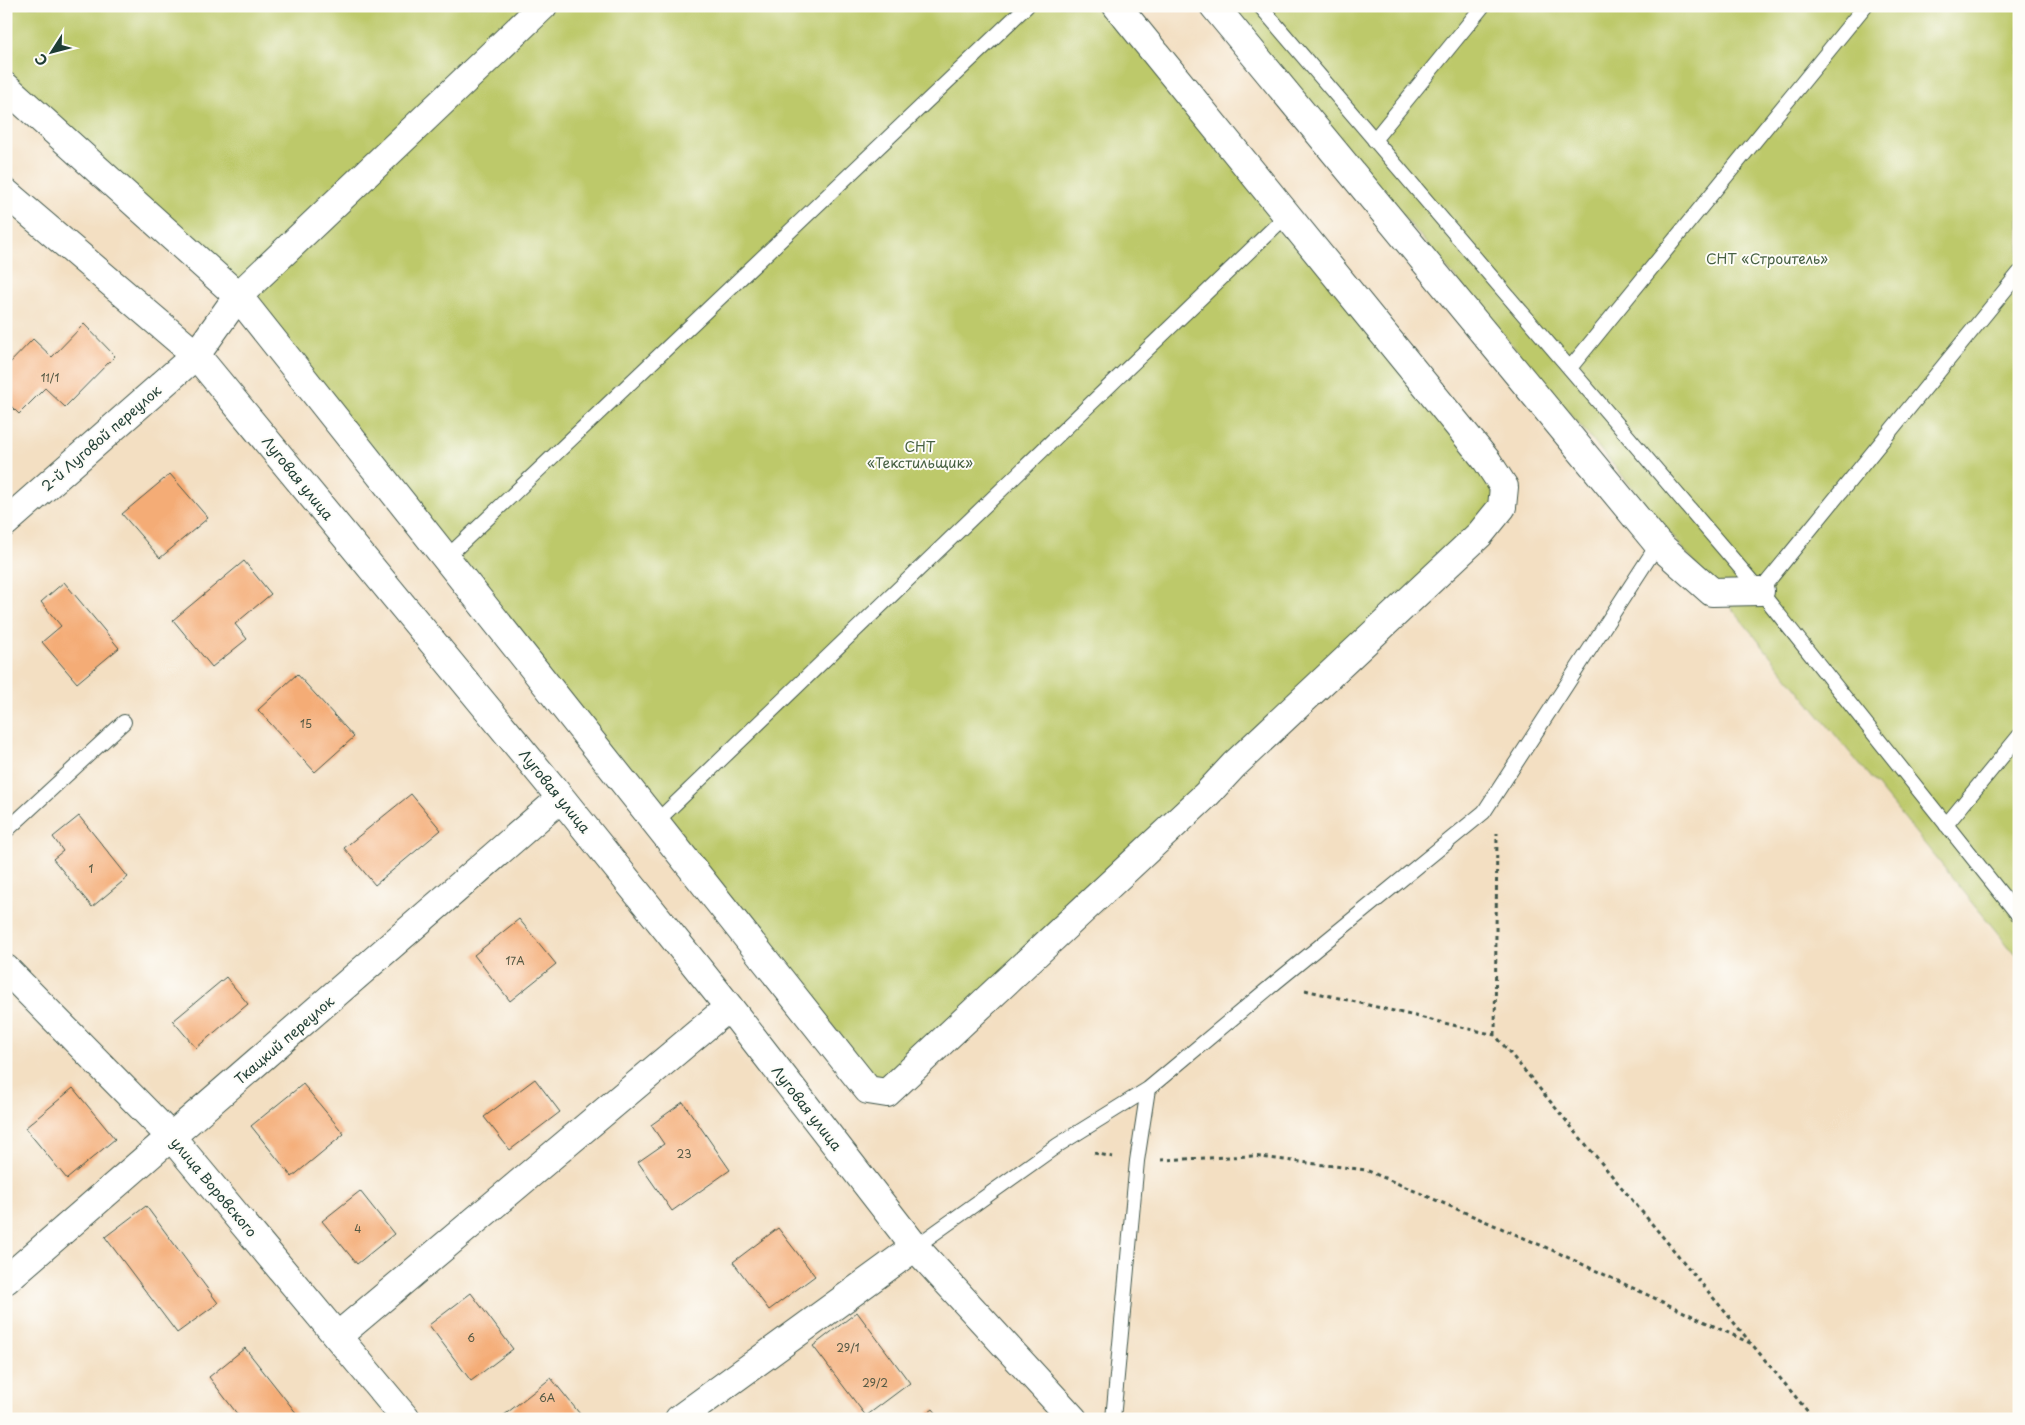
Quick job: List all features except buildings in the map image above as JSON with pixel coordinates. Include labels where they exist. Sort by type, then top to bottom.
[{"type":"street","name":"2-й Луговой переулок","points":[[6,522],[196,355],[238,296],[543,6]]},
{"type":"street","points":[[6,87],[238,296],[868,1090],[887,1093],[1207,794],[1234,765],[1480,534],[1502,507],[1504,487],[1487,461],[1118,6]]},
{"type":"street","points":[[1214,6],[1658,544],[1712,592],[1760,591]]},
{"type":"street","name":"Луговая улица","points":[[6,193],[196,355],[561,798],[729,1007],[915,1247],[1073,1419]]},
{"type":"street","name":"Ткацкий переулок","points":[[6,1280],[172,1138],[561,798]]},
{"type":"street","name":"улица Воровского","points":[[6,969],[172,1138],[339,1335],[406,1419]]},
{"type":"street","points":[[339,1335],[729,1007]]},
{"type":"street","points":[[679,1419],[915,1247]]},
{"type":"lane","points":[[446,558],[1027,6]]},
{"type":"lane","points":[[1260,6],[1760,591],[2019,916]]},
{"type":"lane","points":[[1374,140],[1483,6]]},
{"type":"lane","points":[[1570,368],[1865,6]]},
{"type":"lane","points":[[656,822],[1287,215]]},
{"type":"lane","points":[[1760,591],[2019,273]]},
{"type":"lane","points":[[915,1247],[1058,1145],[1148,1089],[1484,812],[1658,544]]},
{"type":"lane","points":[[6,831],[124,722]]},
{"type":"lane","points":[[1946,825],[2019,736]]},
{"type":"lane","points":[[1113,1419],[1136,1162],[1148,1089]]},
{"type":"path","points":[[1495,1035],[1498,791]]},
{"type":"path","points":[[1276,982],[1495,1035],[1814,1419]]},
{"type":"path","points":[[1058,1145],[1136,1162],[1252,1156],[1366,1170],[1552,1250],[1752,1344]]},
{"type":"green space","name":"СНТ «Текстильщик»","points":[[6,6],[1117,6],[1487,461],[1502,507],[887,1093],[238,296],[6,87]]},
{"type":"green space","name":"СНТ «Строитель»","points":[[1226,6],[2019,6],[2019,959],[1642,499]]}]
